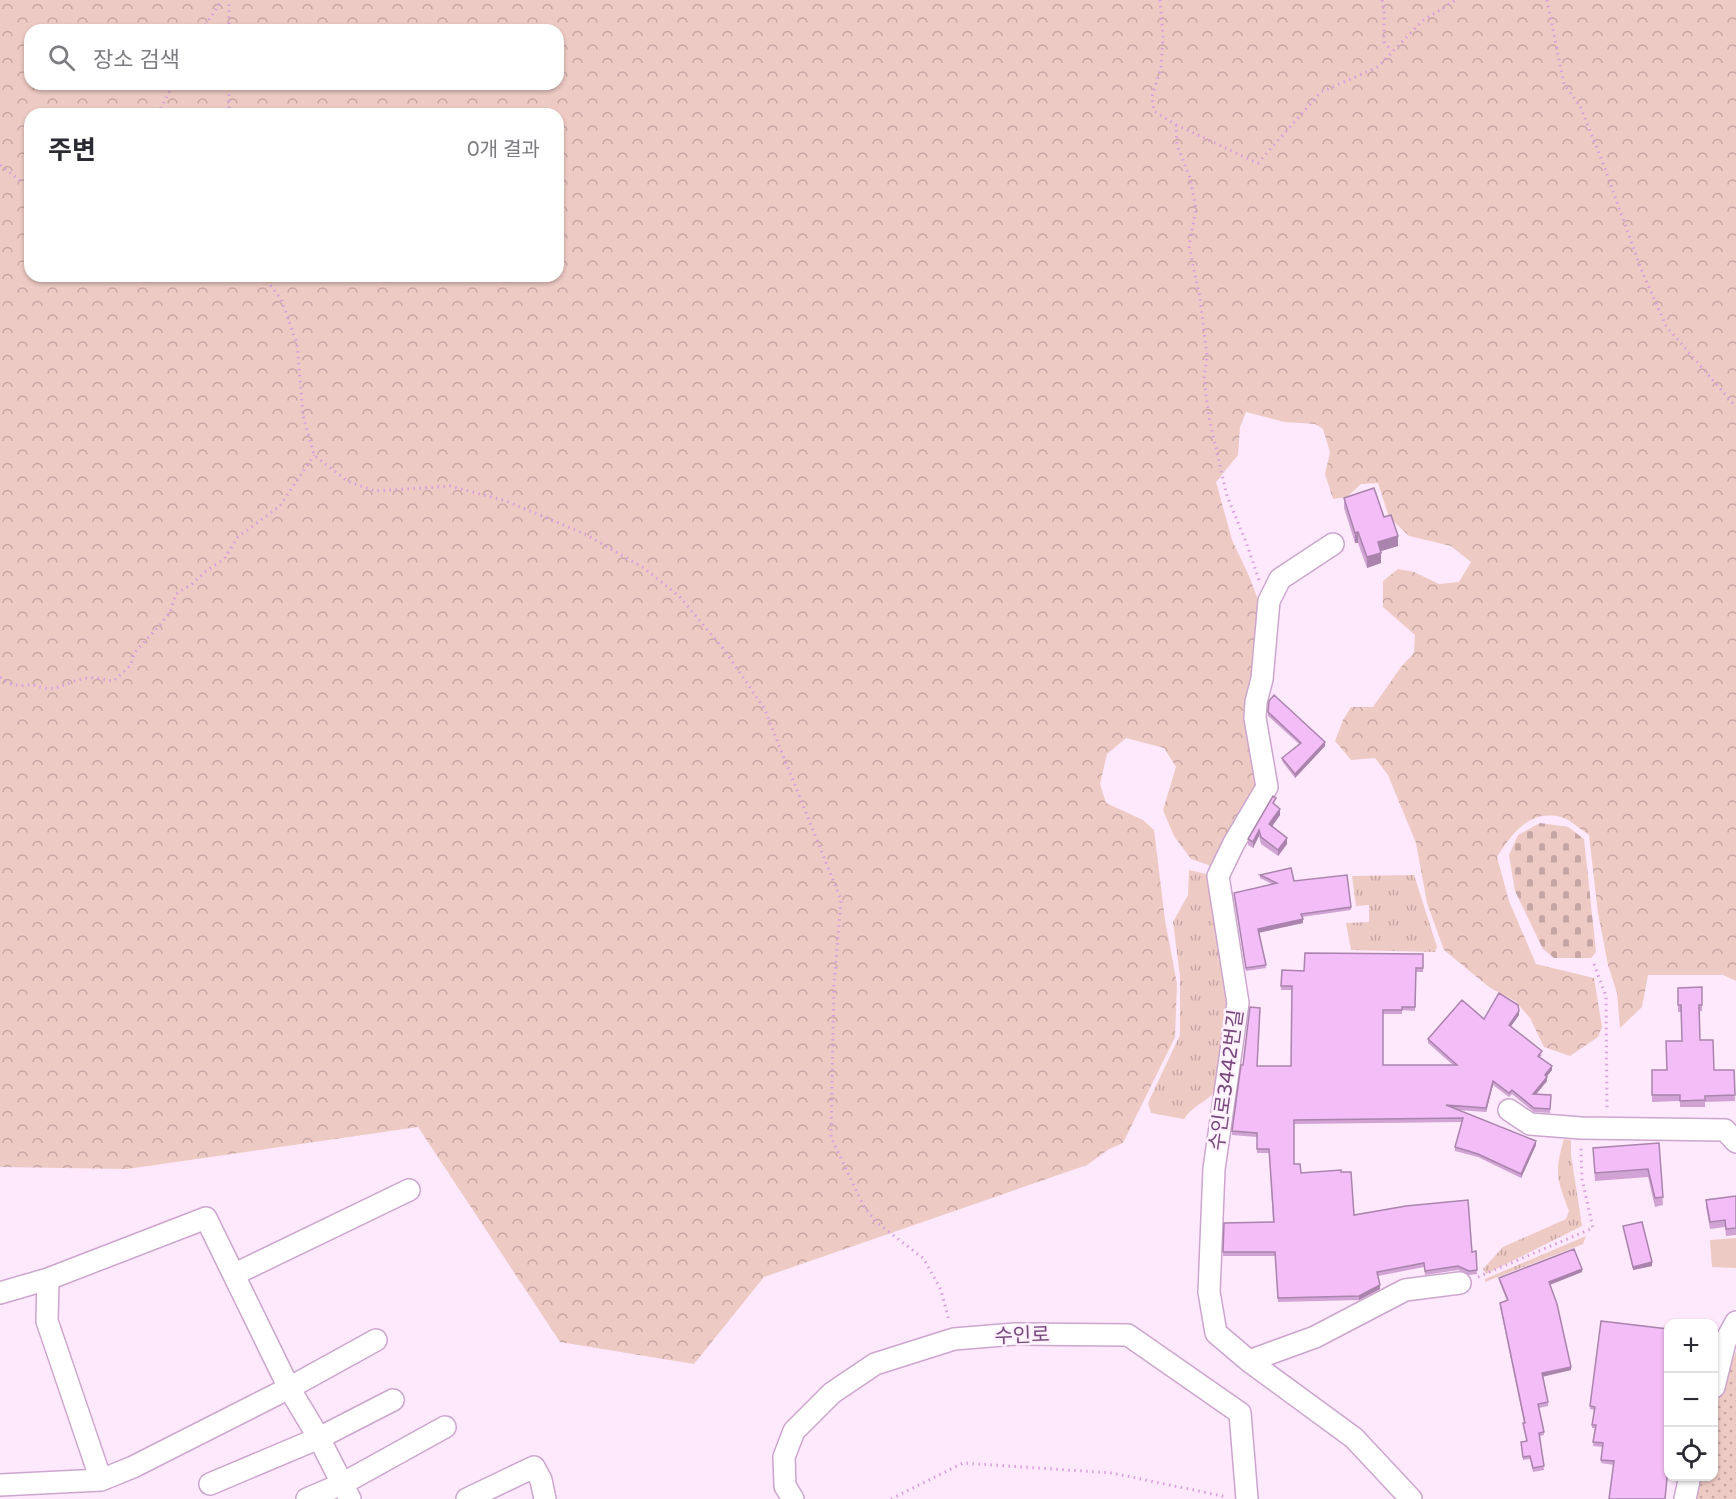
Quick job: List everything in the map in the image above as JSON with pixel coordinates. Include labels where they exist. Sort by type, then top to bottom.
[{"type":"street","name":"수인로3442번길","points":[[1333,544],[1280,579],[1269,602],[1262,678],[1255,718],[1267,788],[1234,843],[1218,876],[1238,1003],[1214,1169],[1209,1292],[1216,1333],[1249,1361],[1354,1438],[1411,1499]]},
{"type":"street","points":[[1509,1110],[1530,1124],[1581,1128],[1725,1130],[1736,1142]]},
{"type":"street","points":[[234,1274],[409,1190]]},
{"type":"street","points":[[0,1293],[48,1279],[206,1218],[289,1388],[319,1438],[346,1491]]},
{"type":"street","points":[[48,1279],[47,1321],[100,1480]]},
{"type":"street","points":[[1249,1361],[1315,1337],[1405,1290],[1460,1283]]},
{"type":"street","points":[[1717,1373],[1725,1342],[1736,1322]]},
{"type":"street","name":"수인로","points":[[793,1499],[785,1485],[784,1457],[794,1431],[832,1393],[875,1364],[954,1339],[1014,1334],[1128,1335],[1240,1413],[1237,1498]]},
{"type":"street","points":[[0,1485],[100,1480],[132,1467],[289,1388],[376,1340]]},
{"type":"street","points":[[210,1484],[319,1438],[393,1400]]},
{"type":"street","points":[[307,1499],[346,1491],[445,1427]]},
{"type":"street","points":[[467,1499],[534,1467],[541,1480],[545,1499]]},
{"type":"street","points":[[1685,1499],[1689,1481]]},
{"type":"path","points":[[206,24],[222,0]]},
{"type":"path","points":[[229,0],[229,24]]},
{"type":"path","points":[[1160,0],[1163,37],[1161,68],[1152,96],[1154,111],[1176,125],[1197,133],[1214,145],[1258,164],[1321,92],[1378,67],[1422,21],[1456,0]]},
{"type":"path","points":[[1382,0],[1384,42],[1392,51]]},
{"type":"path","points":[[1547,0],[1564,84],[1580,106],[1641,269],[1666,326],[1736,407]]},
{"type":"path","points":[[161,108],[170,90]]},
{"type":"path","points":[[229,90],[229,108]]},
{"type":"path","points":[[1176,125],[1177,145],[1190,178],[1196,209],[1189,246],[1200,298],[1207,355],[1204,378],[1209,418],[1227,496],[1269,602]]},
{"type":"path","points":[[0,165],[24,182]]},
{"type":"path","points":[[268,282],[281,299],[297,344],[303,415],[314,454],[347,481],[375,491],[450,486],[506,501],[585,534],[644,568],[680,597],[725,651],[764,708],[841,900],[834,984],[831,1137],[863,1205],[875,1221],[924,1259],[941,1290],[954,1339]]},
{"type":"path","points":[[0,677],[6,683],[21,687],[32,684],[44,690],[66,686],[88,678],[113,681],[130,666],[135,652],[170,612],[176,594],[224,559],[238,537],[280,506],[314,454]]},
{"type":"path","points":[[1594,964],[1606,996],[1608,1128]]},
{"type":"path","points":[[1460,1283],[1593,1228],[1582,1179],[1581,1128]]},
{"type":"path","points":[[891,1499],[963,1463],[1112,1473],[1237,1498]]},
{"type":"green space","points":[[0,0],[1736,0],[1736,981],[1723,975],[1648,975],[1642,1007],[1620,1028],[1617,993],[1608,965],[1598,913],[1589,835],[1572,822],[1550,815],[1531,820],[1523,825],[1497,857],[1509,901],[1536,964],[1594,978],[1602,1027],[1598,1037],[1570,1056],[1544,1047],[1530,1018],[1515,1001],[1489,987],[1444,950],[1427,903],[1416,843],[1388,775],[1375,758],[1351,760],[1335,741],[1351,707],[1373,707],[1401,667],[1414,653],[1415,635],[1383,607],[1383,581],[1398,569],[1414,572],[1439,584],[1459,582],[1471,562],[1451,546],[1409,536],[1389,517],[1378,483],[1361,484],[1347,497],[1333,499],[1325,474],[1330,452],[1323,429],[1315,424],[1285,422],[1246,412],[1240,427],[1238,455],[1216,482],[1232,540],[1261,607],[1257,787],[1217,868],[1191,859],[1174,836],[1163,810],[1176,767],[1164,748],[1126,738],[1107,754],[1100,784],[1106,803],[1143,820],[1154,830],[1165,920],[1177,984],[1175,1037],[1123,1143],[1109,1149],[1087,1165],[764,1277],[694,1364],[560,1342],[418,1127],[127,1169],[0,1167]]},
{"type":"green space","points":[[1540,823],[1568,827],[1584,839],[1596,952],[1591,958],[1554,958],[1543,949],[1515,891],[1509,855],[1518,835]]},
{"type":"green space","points":[[1189,870],[1211,875],[1226,1002],[1220,1083],[1213,1094],[1184,1119],[1151,1113],[1148,1103],[1180,1035],[1180,976],[1173,922],[1188,895]]},
{"type":"green space","points":[[1414,875],[1437,947],[1435,952],[1351,950],[1346,923],[1369,922],[1369,905],[1356,906],[1352,876]]},
{"type":"green space","points":[[1564,1139],[1571,1140],[1571,1155],[1582,1226],[1486,1274],[1483,1269],[1503,1247],[1566,1219],[1569,1211],[1558,1176]]},
{"type":"green space","points":[[1586,1236],[1583,1244],[1485,1282],[1485,1279]]},
{"type":"green space","points":[[1736,1238],[1736,1268],[1712,1267],[1710,1240]]},
{"type":"green space","points":[[1736,1351],[1736,1499],[1688,1499],[1693,1481],[1718,1481],[1718,1400]]},
{"type":"building","points":[[1374,488],[1384,517],[1391,515],[1398,536],[1378,542],[1381,553],[1367,557],[1358,532],[1355,533],[1344,498]]},
{"type":"building","points":[[1274,695],[1325,742],[1295,774],[1282,758],[1301,743],[1268,712],[1269,701]]},
{"type":"building","points":[[1273,796],[1276,798],[1273,803],[1280,809],[1269,824],[1287,838],[1278,850],[1261,837],[1259,830],[1253,842],[1248,839]]},
{"type":"building","points":[[1291,868],[1294,881],[1347,875],[1351,907],[1301,914],[1303,919],[1258,929],[1266,965],[1246,968],[1234,893],[1277,883],[1260,875]]},
{"type":"building","points":[[1305,953],[1423,954],[1423,968],[1416,968],[1415,1007],[1383,1010],[1383,1065],[1457,1065],[1428,1039],[1462,1000],[1484,1019],[1499,993],[1518,1005],[1519,1011],[1509,1025],[1542,1051],[1538,1056],[1552,1066],[1545,1075],[1547,1077],[1533,1094],[1551,1095],[1550,1109],[1534,1108],[1512,1090],[1509,1093],[1493,1081],[1486,1108],[1446,1105],[1536,1141],[1521,1174],[1478,1154],[1455,1147],[1463,1118],[1294,1120],[1294,1164],[1300,1164],[1301,1173],[1341,1170],[1341,1172],[1351,1172],[1354,1215],[1406,1206],[1468,1200],[1472,1252],[1476,1251],[1477,1270],[1469,1271],[1458,1266],[1425,1271],[1424,1263],[1377,1272],[1380,1285],[1359,1296],[1278,1298],[1275,1252],[1223,1252],[1224,1223],[1274,1222],[1269,1149],[1257,1149],[1257,1133],[1232,1131],[1250,1007],[1260,1008],[1257,1066],[1291,1066],[1292,986],[1281,986],[1282,970],[1304,971]]},
{"type":"building","points":[[1702,987],[1702,1005],[1699,1005],[1700,1040],[1713,1040],[1714,1070],[1734,1070],[1735,1095],[1705,1096],[1705,1100],[1680,1101],[1680,1095],[1652,1095],[1652,1070],[1667,1070],[1666,1041],[1682,1041],[1678,988]]},
{"type":"building","points":[[1659,1143],[1663,1197],[1655,1198],[1648,1169],[1595,1173],[1593,1148]]},
{"type":"building","points":[[1736,1196],[1736,1228],[1726,1229],[1725,1220],[1710,1222],[1706,1200]]},
{"type":"building","points":[[1642,1222],[1652,1262],[1633,1267],[1623,1226]]},
{"type":"building","points":[[1574,1249],[1582,1269],[1549,1282],[1557,1304],[1571,1367],[1542,1373],[1548,1402],[1538,1404],[1544,1432],[1539,1433],[1544,1466],[1533,1468],[1530,1456],[1523,1457],[1521,1442],[1527,1441],[1523,1423],[1525,1423],[1500,1303],[1508,1300],[1499,1278]]},
{"type":"building","points":[[1601,1321],[1664,1329],[1664,1481],[1667,1481],[1665,1499],[1609,1499],[1614,1461],[1601,1460],[1603,1443],[1593,1442],[1596,1425],[1592,1425],[1595,1407],[1590,1406]]}]
